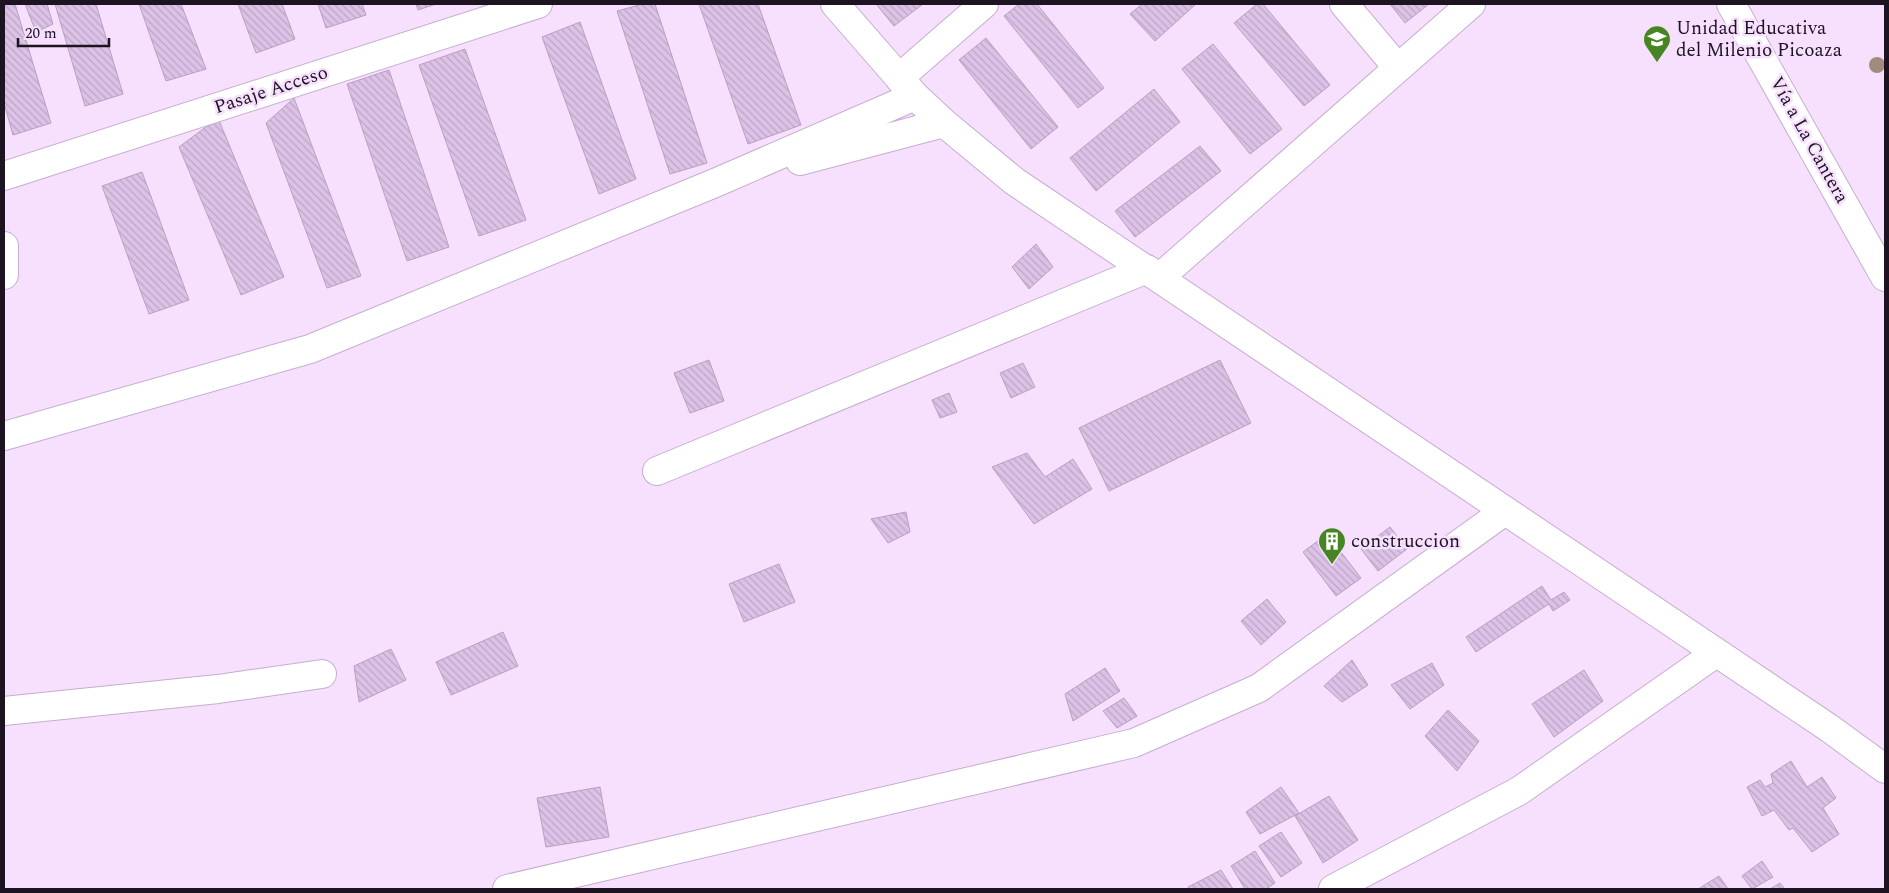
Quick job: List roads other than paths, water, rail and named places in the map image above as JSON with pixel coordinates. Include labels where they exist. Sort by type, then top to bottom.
[{"type":"street","name":"Pasaje Acceso","points":[[4,176],[538,4]]},
{"type":"street","points":[[835,4],[907,87],[944,123],[1014,181],[1716,653],[1885,769]]},
{"type":"street","points":[[4,436],[310,349],[715,183],[907,87],[984,4]]},
{"type":"street","points":[[1344,4],[1397,66]]},
{"type":"street","points":[[657,471],[1153,273],[1471,4]]},
{"type":"street","name":"Vía a La Cantera","points":[[1731,4],[1885,276]]},
{"type":"street","points":[[715,183],[944,123]]},
{"type":"street","points":[[4,246],[4,275]]},
{"type":"street","points":[[507,889],[1134,743],[1259,688],[1505,511]]},
{"type":"street","points":[[1333,889],[1519,791],[1716,653]]},
{"type":"street","points":[[4,711],[218,689],[322,674]]},
{"type":"place","name":"Unidad Educativa del Milenio Picoaza","points":[[1657,63]]},
{"type":"place","name":"construccion","points":[[1332,565]]}]
